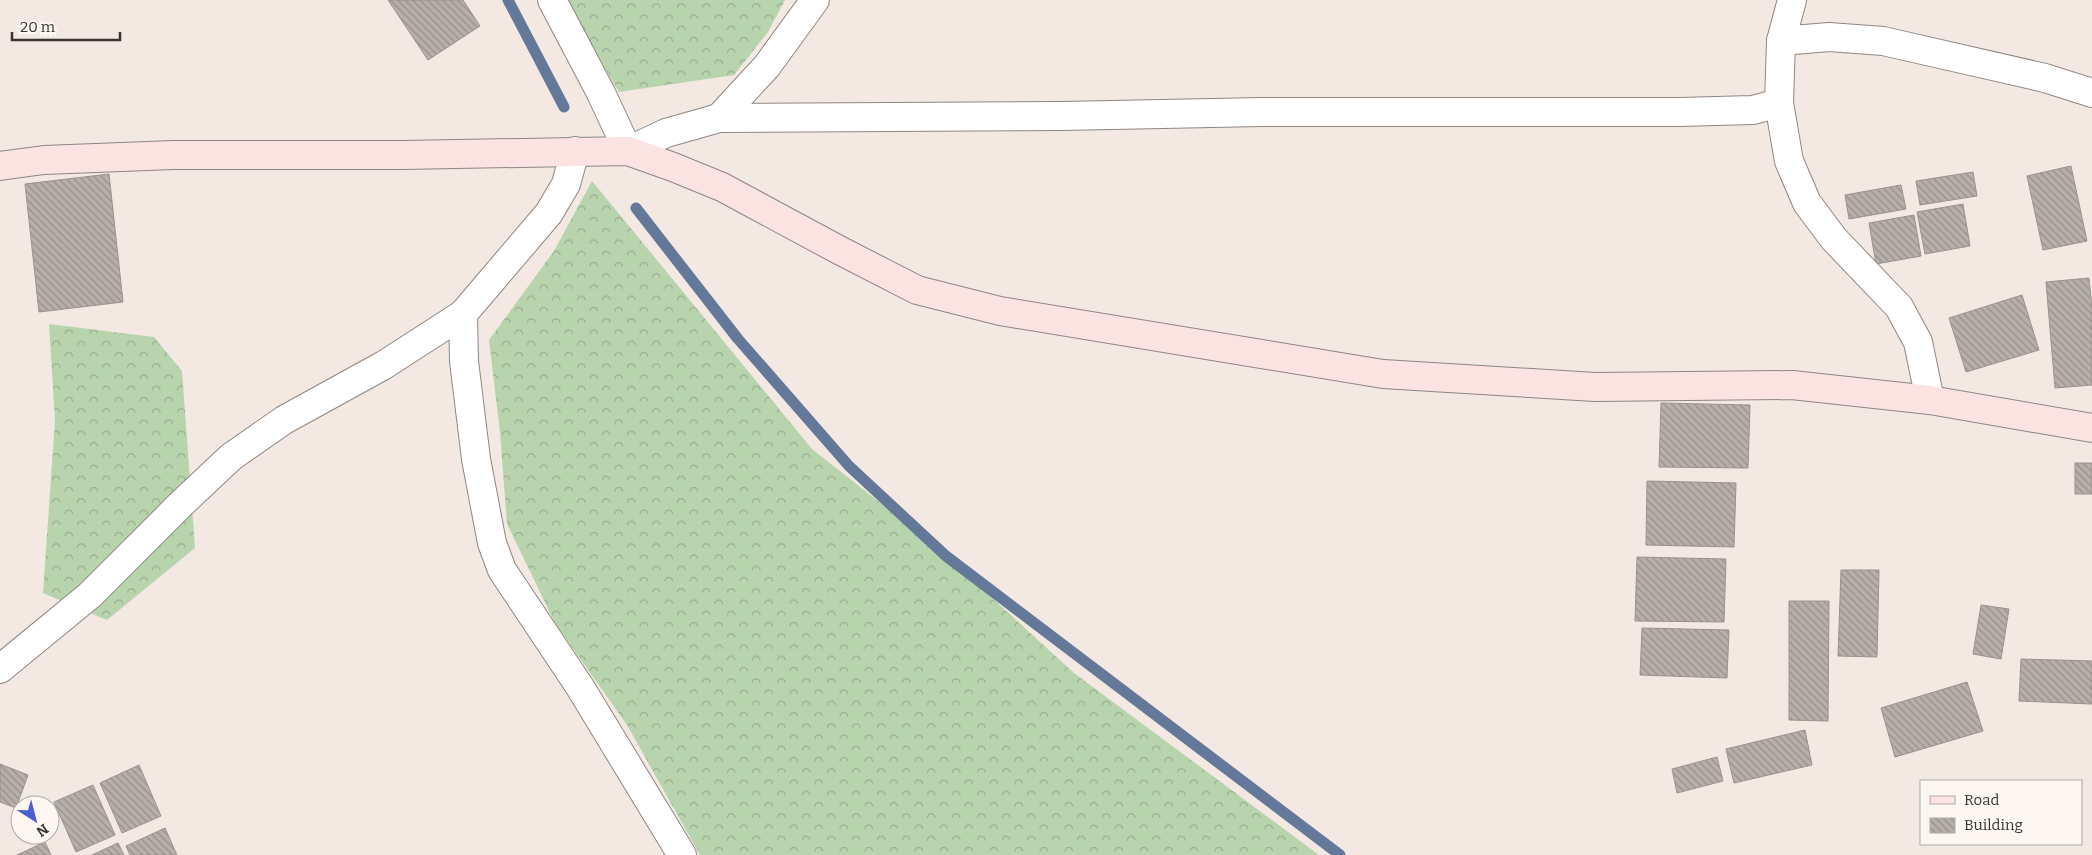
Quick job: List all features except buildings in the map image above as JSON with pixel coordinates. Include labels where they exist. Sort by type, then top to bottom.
[{"type":"street","points":[[552,0],[601,93],[628,152]]},
{"type":"street","points":[[719,118],[767,66],[815,0]]},
{"type":"street","points":[[1792,0],[1781,41],[1779,103],[1789,161],[1807,203],[1834,239],[1899,307],[1918,342],[1930,400]]},
{"type":"street","points":[[1781,41],[1829,37],[1883,41],[2045,78],[2092,93]]},
{"type":"street","points":[[628,152],[666,133],[719,118],[1062,116],[1262,112],[1688,111],[1752,110],[1779,103]]},
{"type":"street","points":[[0,669],[90,595],[231,457],[284,420],[384,365],[464,314],[549,213],[566,184],[575,151]]},
{"type":"street","points":[[0,166],[44,160],[173,155],[403,155],[575,151],[628,152],[673,167],[722,187],[838,250],[917,290],[1000,311],[1383,374],[1595,387],[1792,385],[1930,400],[2092,428]]},
{"type":"street","points":[[464,314],[464,361],[476,459],[492,543],[502,570],[580,686],[682,855]]},
{"type":"green space","points":[[565,0],[785,0],[768,32],[734,75],[619,92]]},
{"type":"green space","points":[[592,181],[812,449],[935,546],[1074,673],[1319,855],[700,855],[627,725],[555,623],[507,524],[500,432],[489,340],[554,251]]},
{"type":"green space","points":[[49,324],[154,337],[182,371],[195,548],[107,620],[43,593],[55,420]]},
{"type":"waterway","points":[[508,0],[564,107]]},
{"type":"waterway","points":[[636,208],[738,339],[849,466],[946,556],[1340,855]]}]
